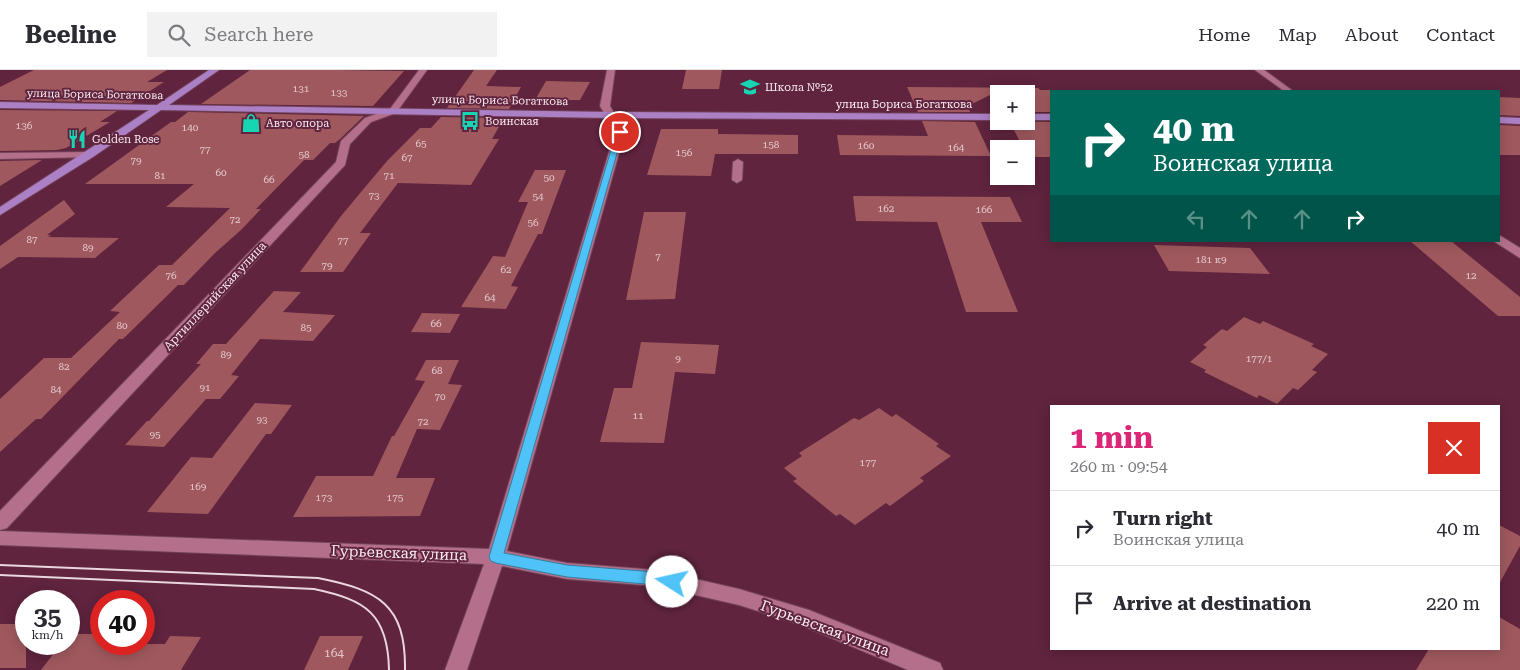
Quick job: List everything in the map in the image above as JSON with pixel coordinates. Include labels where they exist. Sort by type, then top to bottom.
[{"type":"main road","points":[[0,212],[162,107],[215,70]]},
{"type":"main road","name":"улица Бориса Богаткова","points":[[0,105],[610,115],[990,117]]},
{"type":"main road","points":[[1035,117],[1050,118]]},
{"type":"main road","points":[[1500,120],[1520,121]]},
{"type":"street","points":[[394,110],[423,70]]},
{"type":"street","points":[[456,670],[496,557],[620,132],[604,106],[611,70]]},
{"type":"street","points":[[1259,70],[1288,90]]},
{"type":"street","name":"Артиллерийская улица","points":[[0,523],[341,163],[345,143],[368,120],[394,110]]},
{"type":"street","points":[[0,156],[89,155]]},
{"type":"street","points":[[737,180],[738,162]]},
{"type":"street","points":[[1500,240],[1520,254]]},
{"type":"street","name":"Гурьевская улица","points":[[0,538],[496,557],[567,571],[656,578],[739,597],[802,616],[920,667]]},
{"type":"building","points":[[34,70],[167,70],[147,82],[164,82],[131,103],[0,100],[0,87]]},
{"type":"building","points":[[250,70],[404,71],[373,106],[201,104]]},
{"type":"building","points":[[474,70],[497,70],[486,86],[521,87],[509,109],[447,108]]},
{"type":"building","points":[[686,70],[722,70],[719,89],[682,89]]},
{"type":"building","points":[[546,81],[590,82],[580,100],[535,100]]},
{"type":"building","points":[[907,87],[990,88],[990,95],[968,106],[970,112],[918,112]]},
{"type":"building","points":[[1035,88],[1050,90],[1050,112],[1035,112]]},
{"type":"building","points":[[1500,97],[1520,98],[1520,116],[1500,115]]},
{"type":"building","points":[[0,110],[117,111],[100,122],[110,122],[66,148],[57,150],[0,151]]},
{"type":"building","points":[[188,112],[364,116],[335,143],[330,143],[313,160],[304,160],[256,209],[261,209],[241,230],[215,253],[184,285],[178,285],[123,339],[119,339],[41,419],[36,419],[0,452],[0,399],[44,358],[71,358],[120,312],[110,311],[159,265],[172,265],[230,208],[166,207],[194,184],[85,184],[171,122],[175,122]]},
{"type":"building","points":[[441,117],[504,118],[492,139],[499,139],[471,185],[398,183],[360,233],[371,233],[343,272],[300,272],[341,216],[387,161],[420,128],[431,128]]},
{"type":"building","points":[[922,121],[975,122],[990,156],[840,155],[837,135],[928,136]]},
{"type":"building","points":[[1035,122],[1050,122],[1050,157],[1035,157],[1035,140],[1019,140],[1014,130],[1035,130]]},
{"type":"building","points":[[1500,125],[1520,126],[1520,155],[1500,155]]},
{"type":"building","points":[[661,129],[718,129],[718,134],[798,135],[798,154],[715,154],[711,176],[647,175]]},
{"type":"building","points":[[42,160],[0,186],[0,161]]},
{"type":"building","points":[[535,170],[566,170],[542,234],[538,234],[511,286],[518,287],[506,309],[461,307],[493,256],[505,257],[528,202],[518,202]]},
{"type":"building","points":[[853,196],[1010,197],[1022,222],[981,222],[1018,312],[966,312],[937,222],[856,221]]},
{"type":"building","points":[[64,200],[75,214],[47,235],[51,235],[48,237],[119,238],[95,258],[18,257],[0,269],[0,246]]},
{"type":"building","points":[[644,212],[686,212],[675,299],[626,300]]},
{"type":"building","points":[[1411,242],[1452,242],[1520,297],[1520,316],[1498,316]]},
{"type":"building","points":[[1154,245],[1250,248],[1270,274],[1169,271]]},
{"type":"building","points":[[274,291],[301,292],[283,312],[335,315],[313,341],[260,339],[231,375],[239,376],[220,399],[206,399],[164,447],[125,445],[201,364],[196,364],[213,344],[226,344]]},
{"type":"building","points":[[422,313],[460,314],[450,333],[411,332]]},
{"type":"building","points":[[1244,317],[1260,324],[1263,321],[1314,344],[1311,346],[1328,354],[1312,370],[1317,372],[1298,390],[1293,388],[1277,404],[1259,395],[1257,398],[1204,372],[1206,370],[1190,362],[1207,347],[1203,345],[1222,329],[1227,331]]},
{"type":"building","points":[[641,342],[719,345],[715,374],[675,372],[664,443],[600,442],[614,388],[632,388]]},
{"type":"building","points":[[426,360],[459,360],[448,384],[462,385],[440,430],[417,429],[396,478],[435,478],[420,516],[293,517],[316,476],[373,476],[392,436],[394,436],[425,381],[415,380]]},
{"type":"building","points":[[255,403],[292,405],[271,434],[266,434],[208,514],[147,512],[191,457],[212,458]]},
{"type":"building","points":[[879,408],[892,417],[896,414],[939,444],[936,446],[951,456],[920,478],[924,481],[890,506],[886,503],[855,525],[840,514],[836,516],[793,481],[797,479],[784,468],[802,456],[799,453],[854,418],[859,420]]},
{"type":"building","points":[[1500,526],[1520,536],[1520,546],[1500,582]]},
{"type":"building","points":[[1500,618],[1520,629],[1520,670],[1416,670],[1428,650],[1500,650]]},
{"type":"building","points":[[0,624],[15,624],[15,655],[26,655],[26,668],[0,668]]},
{"type":"building","points":[[80,634],[90,634],[90,655],[155,655],[155,644],[165,644],[170,636],[201,637],[181,670],[41,670],[53,655],[80,655]]},
{"type":"building","points":[[320,636],[363,636],[348,670],[304,670]]},
{"type":"tram line","points":[[0,565],[318,578],[339,583],[372,595],[394,615],[400,629],[404,648],[405,670]]},
{"type":"tram line","points":[[0,575],[314,589],[332,593],[348,598],[360,605],[371,613],[379,623],[388,651],[389,670]]},
{"type":"place","name":"Школа №52","points":[[750,87]]},
{"type":"place","name":"Воинская","points":[[470,121]]},
{"type":"place","name":"Авто опора","points":[[251,123]]},
{"type":"place","name":"Golden Rose","points":[[77,139]]},
{"type":"route","points":[[620,132],[496,557],[567,571],[656,578],[672,582]]}]
